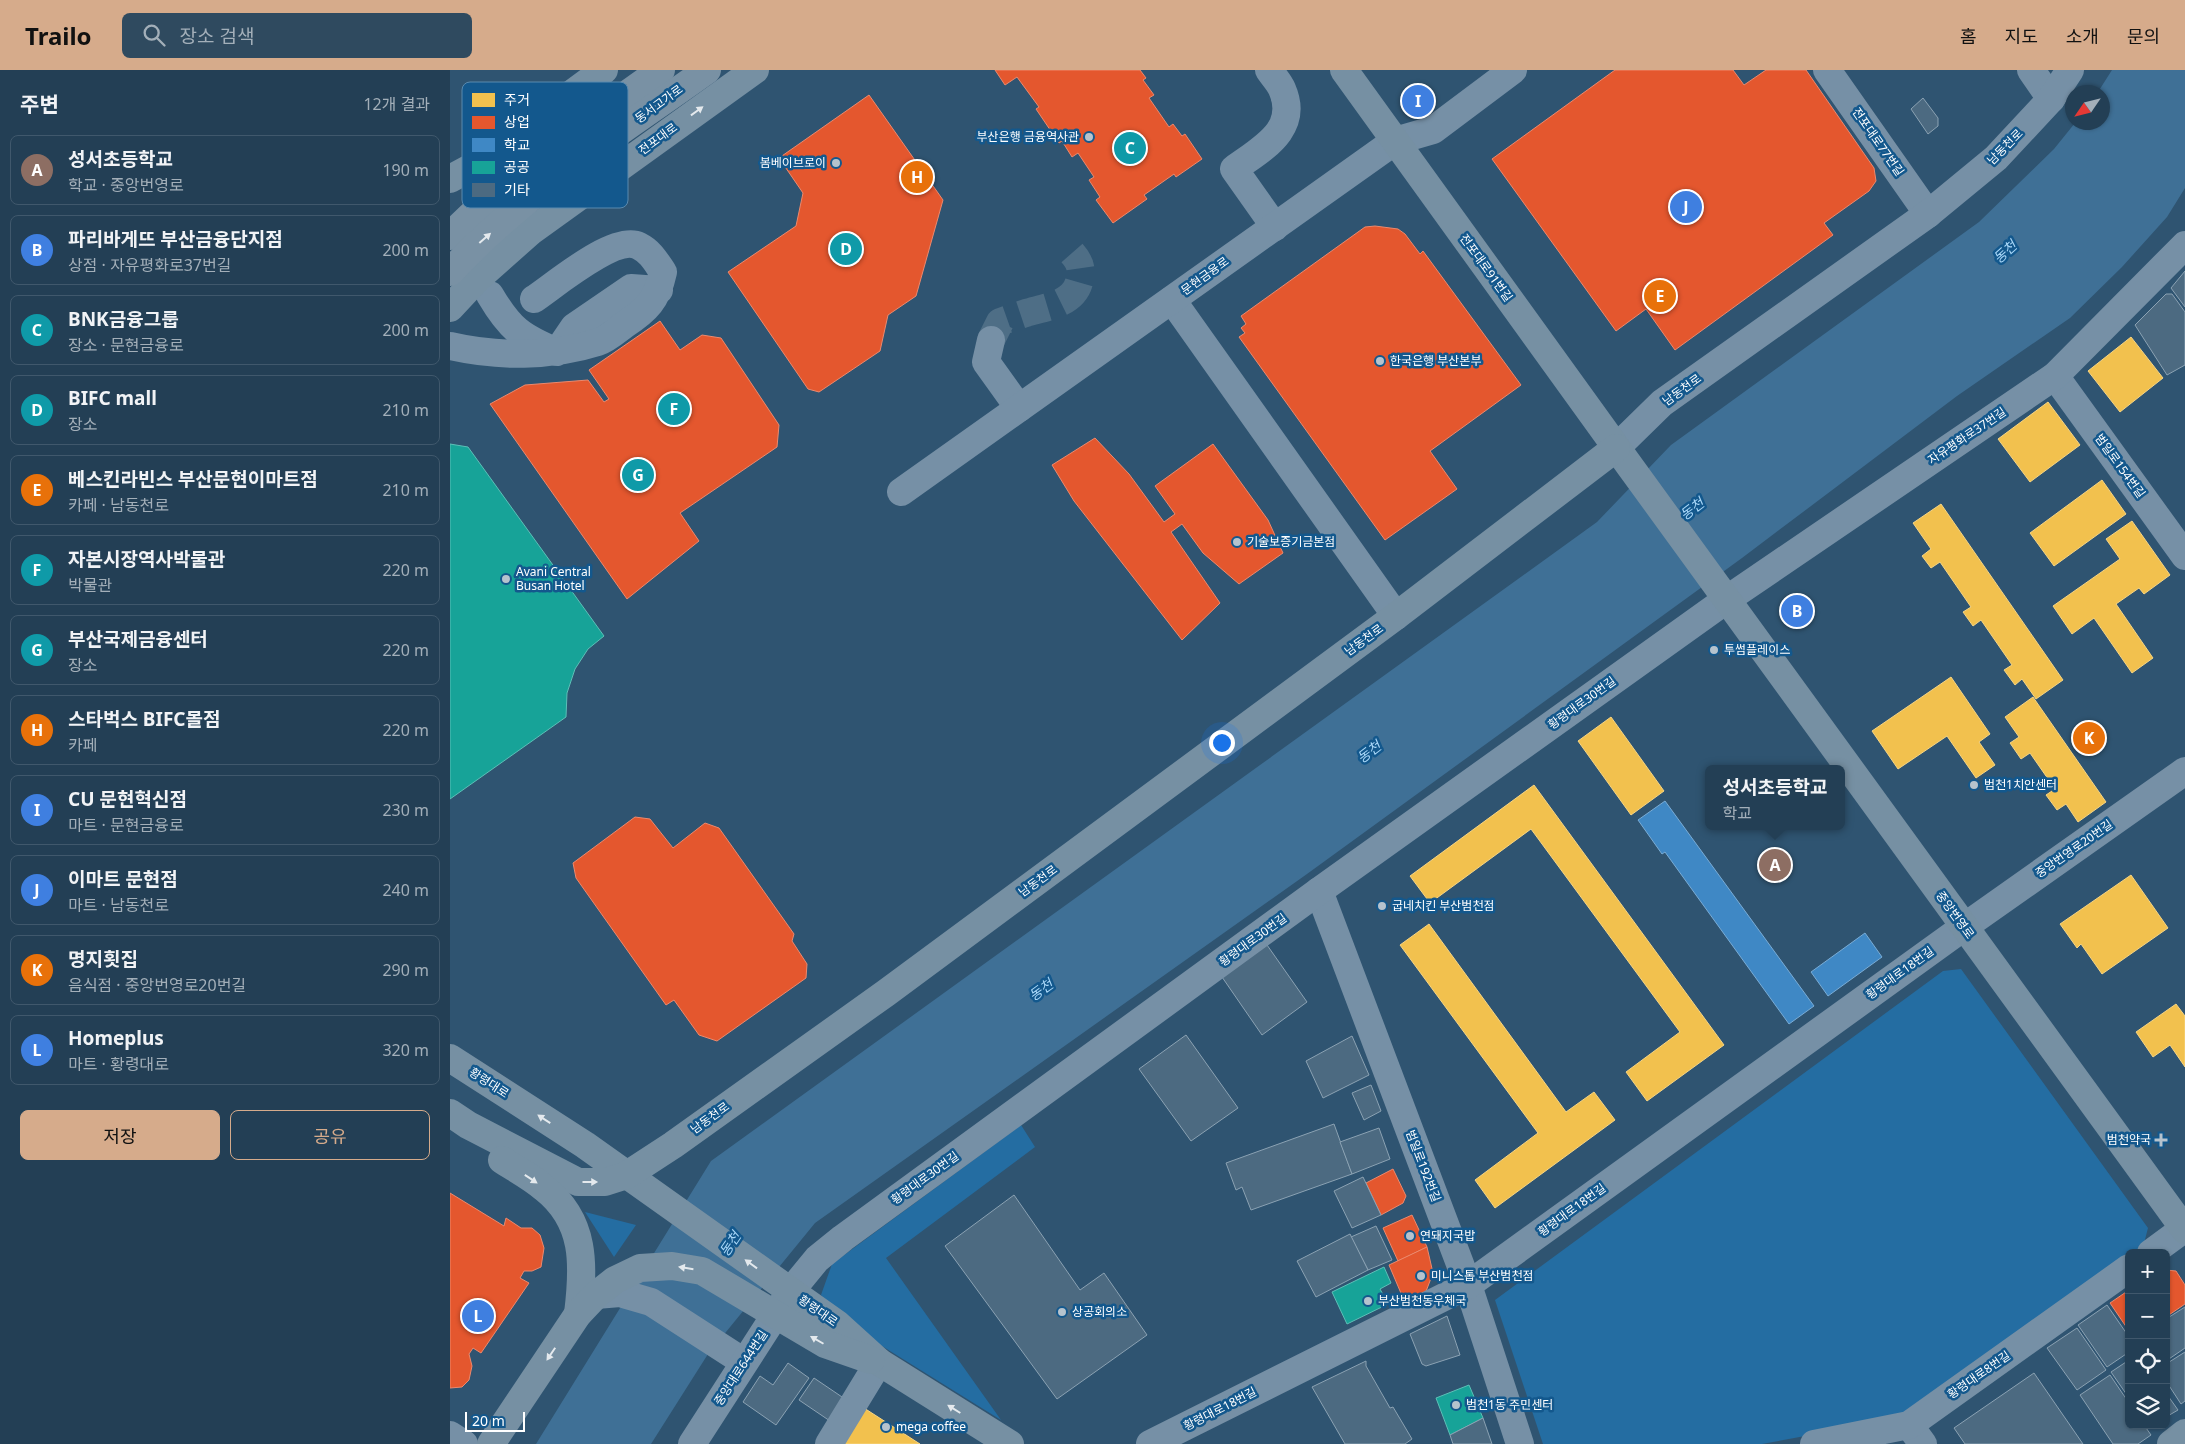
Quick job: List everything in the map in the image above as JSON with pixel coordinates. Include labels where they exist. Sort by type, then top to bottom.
[{"type":"highway","points":[[628,94],[660,70]]},
{"type":"highway","name":"동서고가로","points":[[628,127],[707,70]]},
{"type":"highway","points":[[450,236],[480,208]]},
{"type":"highway","name":"동서고가로","points":[[450,272],[467,254],[519,208]]},
{"type":"main road","points":[[587,82],[604,70]]},
{"type":"main road","name":"전포대로","points":[[628,161],[755,70]]},
{"type":"main road","name":"전포대로91번길","points":[[1344,70],[1726,600]]},
{"type":"main road","points":[[450,187],[461,173]]},
{"type":"main road","name":"전포대로","points":[[450,308],[478,279],[530,232],[563,208]]},
{"type":"main road","name":"남동천로","points":[[627,1176],[886,993],[1396,616],[1622,457]]},
{"type":"main road","name":"중앙번영로","points":[[1726,600],[2185,1229]]},
{"type":"main road","name":"황령대로","points":[[450,1058],[585,1145],[790,1292],[838,1324],[880,1362],[1010,1444]]},
{"type":"main road","points":[[459,1119],[578,1182],[605,1182],[627,1176]]},
{"type":"main road","points":[[459,1119],[494,1154],[544,1188],[568,1215],[576,1230],[582,1275],[598,1300]]},
{"type":"main road","points":[[491,1444],[598,1300],[615,1280],[640,1268],[672,1266],[702,1271],[825,1344],[880,1362]]},
{"type":"main road","points":[[2171,1444],[2185,1434]]},
{"type":"street","points":[[1269,70],[1282,89],[1288,109],[1283,128],[1273,140],[1234,169],[1275,226]]},
{"type":"street","name":"문현금융로","points":[[901,492],[1395,141],[1433,130],[1513,70]]},
{"type":"street","name":"전포대로77번길","points":[[1827,70],[1928,214]]},
{"type":"street","points":[[2031,70],[2051,99]]},
{"type":"street","name":"남동천로","points":[[1622,457],[1662,403],[1928,214],[1996,158],[2051,99],[2070,70]]},
{"type":"street","points":[[450,346],[478,353],[557,352],[599,342],[644,312],[659,290],[662,272],[652,255],[638,245],[622,244],[605,251],[534,299]]},
{"type":"street","name":"자유평화로37번길","points":[[1726,600],[2054,376],[2185,245]]},
{"type":"street","points":[[490,295],[505,320],[530,341],[557,352]]},
{"type":"street","points":[[1172,300],[1396,616]]},
{"type":"street","points":[[990,340],[986,362],[1019,408]]},
{"type":"street","name":"범일로154번길","points":[[2054,376],[2185,556]]},
{"type":"street","name":"황령대로30번길","points":[[790,1292],[817,1259],[842,1238],[1320,891],[1726,600]]},
{"type":"street","name":"중앙번영로20번길","points":[[1964,927],[2185,770]]},
{"type":"street","name":"범일로192번길","points":[[1320,891],[1468,1285],[1520,1444]]},
{"type":"street","name":"황령대로18번길","points":[[1150,1444],[1468,1285],[1964,927]]},
{"type":"street","points":[[2157,1249],[2185,1229]]},
{"type":"street","name":"황령대로8번길","points":[[1814,1444],[1916,1434],[2125,1271]]},
{"type":"street","name":"중앙대로644번길","points":[[692,1444],[735,1356],[774,1315],[790,1292]]},
{"type":"street","points":[[598,1300],[651,1302],[735,1356]]},
{"type":"street","points":[[829,1444],[880,1362]]},
{"type":"street","points":[[450,1435],[464,1444]]},
{"type":"shaded area","points":[[1961,969],[2148,1228],[2143,1249],[2125,1249],[2125,1263],[1902,1418],[1762,1444],[1543,1444],[1495,1300],[1943,971]]},
{"type":"shaded area","points":[[1021,1125],[1035,1147],[886,1258],[1001,1420],[853,1328],[833,1312],[821,1295],[832,1264]]},
{"type":"shaded area","points":[[585,1212],[636,1225],[614,1257]]},
{"type":"water","name":"동천","points":[[2112,70],[2185,70],[2185,188],[2167,217],[2122,267],[2070,318],[1957,396],[1742,558],[1307,874],[815,1223],[708,1354],[651,1444],[536,1444],[711,1161],[1597,522],[1671,445],[1979,222],[2054,149],[2069,130],[2110,130],[2110,85],[2102,85]]},
{"type":"building: 주거","points":[[2131,337],[2163,378],[2120,412],[2088,371]]},
{"type":"building: 주거","points":[[2048,402],[2080,445],[2030,482],[1998,439]]},
{"type":"building: 주거","points":[[2102,480],[2126,514],[2054,566],[2030,533]]},
{"type":"building: 주거","points":[[1941,504],[2063,680],[2036,699],[2022,679],[2015,685],[2004,670],[2012,665],[1981,620],[1973,626],[1963,612],[1971,607],[1940,562],[1931,568],[1922,556],[1931,549],[1913,523]]},
{"type":"building: 주거","points":[[2132,521],[2170,575],[2144,594],[2139,588],[2116,604],[2153,658],[2132,673],[2094,618],[2072,634],[2053,606],[2120,559],[2106,539]]},
{"type":"building: 주거","points":[[1951,677],[1990,734],[1979,742],[1995,765],[1976,778],[1947,736],[1898,769],[1872,731]]},
{"type":"building: 주거","points":[[2033,697],[2106,802],[2078,822],[2066,804],[2057,810],[2046,795],[2055,789],[2030,753],[2021,759],[2010,743],[2019,737],[2005,717]]},
{"type":"building: 주거","points":[[1611,717],[1664,791],[1631,815],[1578,741]]},
{"type":"building: 주거","points":[[1534,785],[1724,1045],[1647,1101],[1626,1072],[1680,1032],[1531,829],[1430,903],[1410,876]]},
{"type":"building: 주거","points":[[2131,875],[2168,928],[2102,974],[2081,944],[2077,948],[2060,924]]},
{"type":"building: 주거","points":[[1429,924],[1566,1112],[1594,1092],[1615,1120],[1495,1208],[1475,1180],[1538,1133],[1400,945]]},
{"type":"building: 주거","points":[[2176,1004],[2185,1016],[2185,1067],[2170,1045],[2153,1057],[2136,1032]]},
{"type":"building: 주거","points":[[864,1408],[920,1444],[841,1444]]},
{"type":"building: 상업","points":[[995,70],[1140,70],[1146,78],[1143,80],[1154,95],[1149,98],[1169,127],[1173,124],[1182,136],[1185,134],[1202,159],[1176,177],[1174,174],[1144,195],[1147,199],[1113,223],[1096,200],[1100,197],[1089,180],[1094,177],[1078,153],[1072,157],[1062,141],[1059,143],[1036,109],[1039,107],[1017,77],[1005,85]]},
{"type":"building: 상업","points":[[1615,70],[1733,70],[1744,85],[1766,70],[1806,70],[1874,168],[1876,181],[1869,191],[1824,223],[1833,235],[1675,350],[1646,309],[1616,331],[1492,159]]},
{"type":"building: 상업","points":[[869,95],[943,200],[916,296],[888,315],[880,351],[819,392],[808,389],[728,272],[796,226],[803,193],[779,158]]},
{"type":"building: 상업","name":"한국은행 부산본부","points":[[1375,226],[1398,229],[1405,234],[1420,254],[1423,251],[1521,385],[1430,451],[1457,489],[1385,540],[1239,337],[1245,333],[1241,328],[1246,324],[1241,316],[1365,227]]},
{"type":"building: 상업","points":[[660,321],[680,350],[702,335],[721,338],[779,425],[777,447],[680,513],[699,541],[627,599],[490,404],[525,385],[588,380],[604,402],[609,399],[589,370]]},
{"type":"building: 상업","name":"기술보증기금본점","points":[[1095,438],[1129,474],[1164,522],[1175,514],[1155,486],[1213,444],[1268,520],[1283,553],[1239,584],[1203,553],[1182,524],[1171,532],[1220,603],[1182,640],[1074,501],[1052,465]]},
{"type":"building: 상업","points":[[635,817],[650,819],[673,848],[705,823],[719,828],[794,934],[792,941],[807,964],[806,978],[717,1041],[699,1035],[674,1000],[666,1005],[576,878],[573,863]]},
{"type":"building: 상업","points":[[1393,1169],[1406,1196],[1403,1203],[1381,1215],[1366,1183]]},
{"type":"building: 상업","points":[[450,1193],[504,1226],[506,1218],[521,1228],[532,1228],[540,1235],[544,1248],[541,1267],[532,1271],[524,1271],[520,1278],[529,1283],[481,1353],[473,1348],[469,1354],[472,1366],[469,1380],[462,1387],[450,1388]]},
{"type":"building: 상업","points":[[1412,1215],[1427,1247],[1398,1261],[1383,1228]]},
{"type":"building: 상업","points":[[1427,1247],[1433,1273],[1425,1294],[1406,1305],[1389,1265]]},
{"type":"building: 상업","points":[[2170,1270],[2176,1271],[2185,1285],[2185,1304],[2170,1314]]},
{"type":"building: 상업","points":[[2125,1293],[2125,1325],[2110,1303]]},
{"type":"building: 학교","points":[[1665,801],[1814,1006],[1789,1024],[1665,852],[1662,854],[1638,820]]},
{"type":"building: 학교","points":[[1865,933],[1882,957],[1828,996],[1811,972]]},
{"type":"building: 공공","name":"Avani Central Busan Hotel","points":[[450,444],[468,447],[604,636],[588,649],[575,669],[567,693],[566,717],[450,799]]},
{"type":"building: 공공","points":[[1384,1267],[1391,1283],[1380,1289],[1388,1304],[1347,1324],[1332,1292]]},
{"type":"building: 공공","points":[[1469,1385],[1483,1418],[1450,1435],[1436,1398]]},
{"type":"building: 기타","points":[[1923,98],[1938,118],[1938,126],[1928,134],[1911,109]]},
{"type":"building: 기타","points":[[2185,271],[2185,307],[2171,288]]},
{"type":"building: 기타","points":[[2166,294],[2172,294],[2185,312],[2185,365],[2167,375],[2135,325]]},
{"type":"building: 기타","points":[[1267,945],[1307,1002],[1262,1035],[1222,977]]},
{"type":"building: 기타","points":[[1186,1035],[1238,1108],[1191,1141],[1139,1069]]},
{"type":"building: 기타","points":[[1352,1036],[1369,1075],[1323,1098],[1306,1061]]},
{"type":"building: 기타","points":[[1371,1085],[1381,1111],[1364,1120],[1352,1093]]},
{"type":"building: 기타","points":[[1334,1124],[1352,1174],[1251,1210],[1242,1187],[1236,1190],[1226,1163]]},
{"type":"building: 기타","points":[[1379,1128],[1390,1159],[1352,1174],[1340,1142]]},
{"type":"building: 기타","points":[[1363,1177],[1381,1215],[1352,1228],[1334,1191]]},
{"type":"building: 기타","name":"상공회의소","points":[[1014,1195],[1080,1290],[1104,1273],[1147,1335],[1057,1399],[945,1246]]},
{"type":"building: 기타","points":[[1376,1226],[1392,1260],[1368,1270],[1351,1237]]},
{"type":"building: 기타","points":[[1350,1234],[1368,1270],[1316,1297],[1297,1261]]},
{"type":"building: 기타","points":[[2107,1305],[2125,1331],[2125,1355],[2107,1367],[2078,1325]]},
{"type":"building: 기타","points":[[2185,1307],[2185,1348],[2170,1358],[2170,1339],[2170,1316]]},
{"type":"building: 기타","points":[[1447,1316],[1460,1355],[1426,1366],[1422,1364],[1410,1334]]},
{"type":"building: 기타","points":[[2077,1328],[2106,1370],[2077,1390],[2047,1348]]},
{"type":"building: 기타","points":[[2185,1352],[2185,1401],[2181,1404],[2170,1387],[2170,1361]]},
{"type":"building: 기타","points":[[1366,1361],[1366,1366],[1390,1408],[1393,1407],[1412,1439],[1405,1444],[1345,1444],[1312,1387]]},
{"type":"building: 기타","points":[[788,1363],[809,1378],[776,1425],[743,1402],[760,1376],[773,1385]]},
{"type":"building: 기타","points":[[2125,1363],[2125,1392],[2111,1372]]},
{"type":"building: 기타","points":[[2034,1373],[2083,1444],[1965,1444],[1954,1428]]},
{"type":"building: 기타","points":[[2110,1375],[2125,1397],[2125,1429],[2147,1429],[2151,1435],[2138,1444],[2113,1444],[2080,1395]]},
{"type":"building: 기타","points":[[814,1378],[845,1399],[830,1421],[799,1400]]},
{"type":"building: 기타","points":[[2170,1399],[2178,1410],[2170,1415]]},
{"type":"building: 기타","points":[[1483,1418],[1492,1444],[1453,1444],[1450,1435]]},
{"type":"tunnel","points":[[991,340],[1000,322],[1059,303],[1073,293],[1078,286],[1081,270],[1078,261],[1072,253]]},
{"type":"place","name":"CU 문현혁신점","points":[[1418,101]]},
{"type":"place","name":"부산은행 금융역사관","points":[[1089,137]]},
{"type":"place","name":"BNK금융그룹","points":[[1130,148]]},
{"type":"place","name":"봄베이브로이","points":[[836,163]]},
{"type":"place","name":"스타벅스 BIFC몰점","points":[[917,177]]},
{"type":"place","name":"이마트 문현점","points":[[1686,207]]},
{"type":"place","name":"BIFC mall","points":[[846,249]]},
{"type":"place","name":"베스킨라빈스 부산문현이마트점","points":[[1660,296]]},
{"type":"place","name":"한국은행 부산본부","points":[[1380,361]]},
{"type":"place","name":"자본시장역사박물관","points":[[674,409]]},
{"type":"place","name":"부산국제금융센터","points":[[638,475]]},
{"type":"place","name":"기술보증기금본점","points":[[1237,542]]},
{"type":"place","name":"Avani Central Busan Hotel","points":[[506,579]]},
{"type":"place","name":"파리바게뜨 부산금융단지점","points":[[1797,611]]},
{"type":"place","name":"투썸플레이스","points":[[1714,650]]},
{"type":"place","name":"명지횟집","points":[[2089,738]]},
{"type":"place","name":"범천1치안센터","points":[[1974,785]]},
{"type":"place","name":"성서초등학교","points":[[1775,865]]},
{"type":"place","name":"굽네치킨 부산범천점","points":[[1382,906]]},
{"type":"place","name":"범천약국","points":[[2161,1140]]},
{"type":"place","name":"연돼지국밥","points":[[1410,1236]]},
{"type":"place","name":"미니스톱 부산범천점","points":[[1421,1276]]},
{"type":"place","name":"부산범천동우체국","points":[[1368,1301]]},
{"type":"place","name":"상공회의소","points":[[1062,1312]]},
{"type":"place","name":"Homeplus","points":[[478,1316]]},
{"type":"place","name":"범천1동 주민센터","points":[[1456,1405]]},
{"type":"place","name":"mega coffee","points":[[886,1427]]}]
